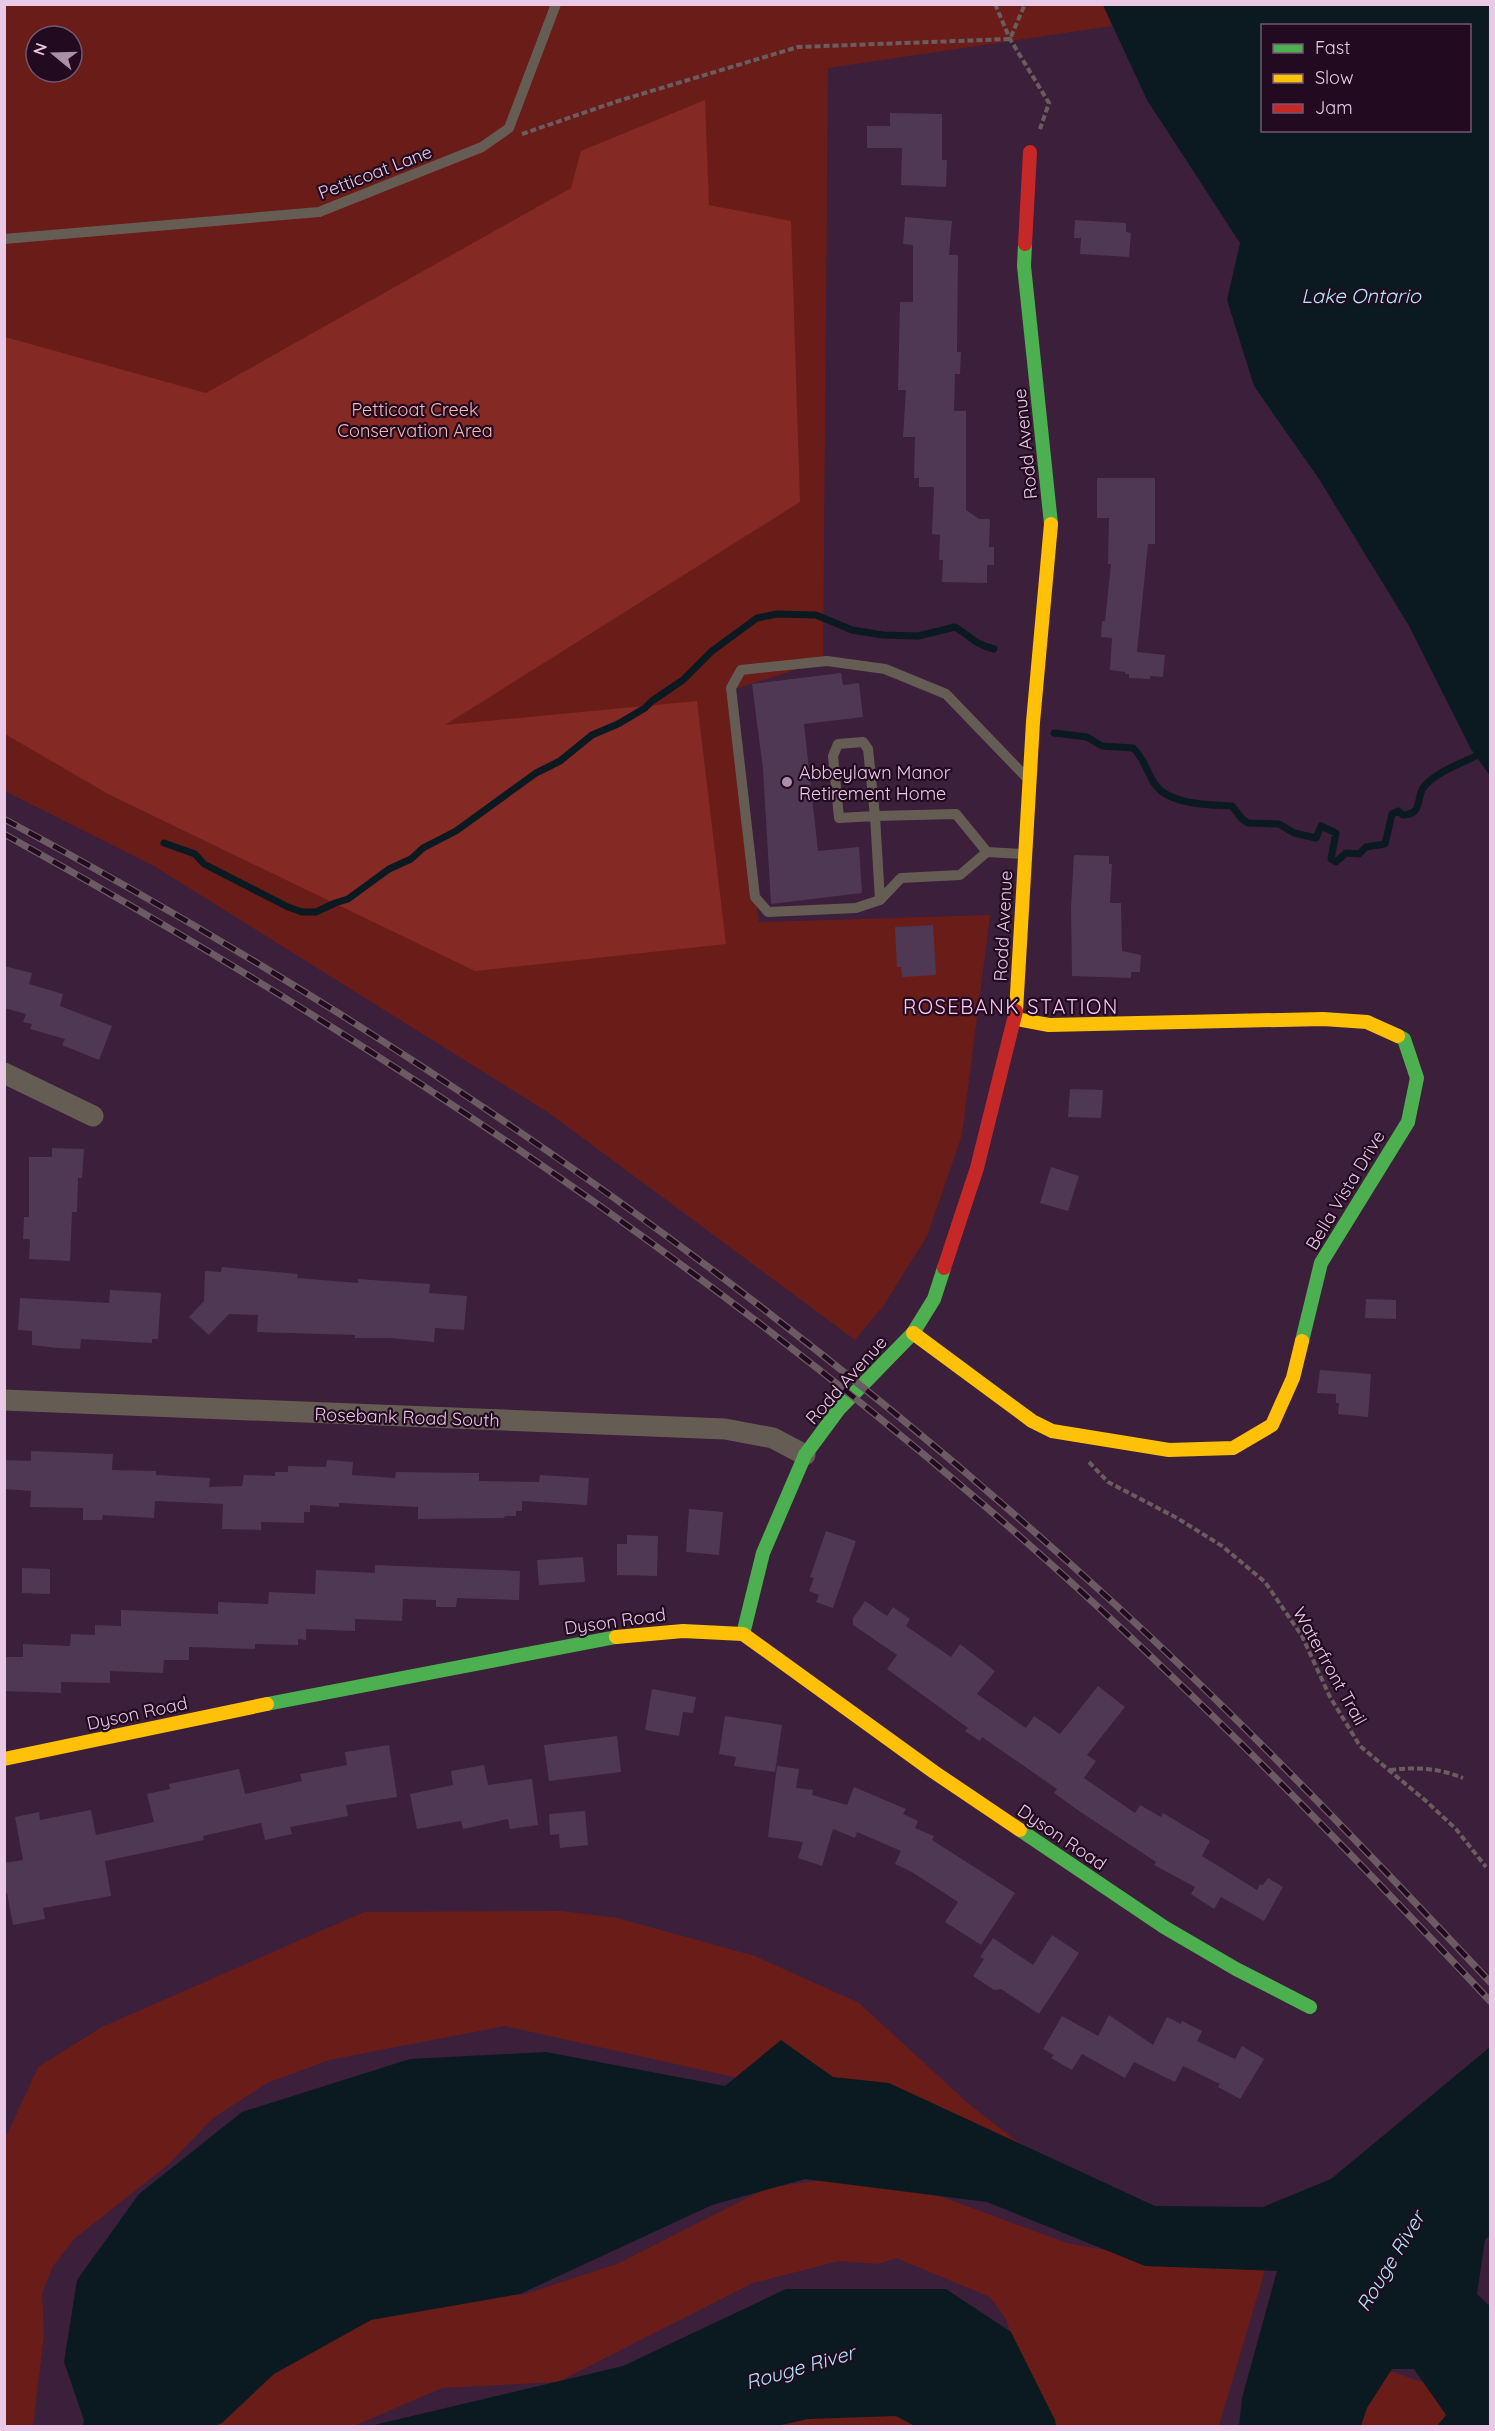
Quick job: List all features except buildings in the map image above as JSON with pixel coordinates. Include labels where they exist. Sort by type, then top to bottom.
[{"type":"street","name":"Rodd Avenue","points":[[744,1634],[763,1553],[805,1455],[839,1410],[913,1333],[934,1299],[974,1179],[1016,1019],[1029,781],[1052,530],[1024,266],[1030,152]]},
{"type":"street","name":"Bella Vista Drive","points":[[913,1333],[1032,1421],[1052,1431],[1169,1450],[1233,1448],[1272,1425],[1293,1378],[1322,1263],[1408,1122],[1417,1078],[1404,1039],[1367,1022],[1323,1019],[1049,1025],[1016,1019]]},
{"type":"street","points":[[4,1073],[93,1116]]},
{"type":"street","name":"Rosebank Road South","points":[[4,1400],[725,1429],[772,1438],[805,1455]]},
{"type":"street","name":"Dyson Road","points":[[4,1759],[327,1692],[630,1634],[683,1631],[744,1634],[934,1772],[1155,1921],[1236,1969],[1310,2007]]},
{"type":"lane","name":"Petticoat Lane","points":[[4,239],[319,212],[482,147],[509,128],[556,4]]},
{"type":"lane","points":[[1024,854],[987,852],[960,875],[901,878],[880,900],[856,908],[768,912],[755,897],[731,688],[741,670],[827,661],[885,669],[946,694],[1029,781]]},
{"type":"lane","points":[[880,900],[875,816],[868,749],[863,742],[838,744],[834,756],[839,818],[875,816],[956,814],[987,852]]},
{"type":"path","points":[[996,4],[1010,39],[1049,103],[1030,152]]},
{"type":"path","points":[[1010,39],[1025,4]]},
{"type":"path","points":[[516,136],[618,101],[798,47],[1010,39]]},
{"type":"path","name":"Waterfront Trail","points":[[1085,1457],[1108,1482],[1177,1518],[1222,1546],[1265,1582],[1302,1636],[1330,1697],[1360,1746],[1426,1800],[1456,1829],[1486,1867]]},
{"type":"path","points":[[1389,1770],[1419,1767],[1449,1772],[1463,1778]]},
{"type":"green space","name":"Petticoat Creek Conservation Area","points":[[4,5],[1103,5],[1112,26],[828,68],[823,661],[726,692],[759,922],[990,915],[962,1135],[927,1236],[884,1305],[855,1340],[549,1113],[154,866],[5,791]]},
{"type":"green space","points":[[705,100],[709,205],[791,221],[800,502],[445,725],[697,701],[726,944],[475,971],[110,795],[5,734],[5,337],[206,393],[571,188],[581,151]]},
{"type":"green space","points":[[562,1911],[617,1918],[755,1956],[859,2003],[971,2106],[1075,2185],[787,2089],[505,2026],[329,2060],[267,2083],[213,2118],[169,2164],[74,2239],[53,2266],[42,2293],[44,2335],[33,2426],[5,2426],[5,2139],[38,2067],[102,2027],[364,1912]]},
{"type":"green space","points":[[874,2172],[1067,2243],[1186,2265],[1268,2260],[1219,2426],[1041,2426],[1006,2319],[990,2297],[896,2258],[878,2264],[839,2261],[753,2283],[558,2382],[442,2388],[354,2426],[177,2426],[402,2295],[522,2295],[617,2264],[767,2188]]},
{"type":"green space","points":[[1371,2365],[1450,2391],[1454,2426],[1352,2426]]},
{"type":"green space","points":[[872,2409],[926,2426],[756,2426]]},
{"type":"water","name":"Lake Ontario","points":[[1103,5],[1490,5],[1490,776],[1471,749],[1408,624],[1319,479],[1254,386],[1227,300],[1240,243],[1147,100]]},
{"type":"water","name":"Rouge River","points":[[781,2040],[833,2077],[889,2083],[1155,2206],[1263,2207],[1331,2179],[1490,2047],[1490,2235],[1485,2240],[1477,2294],[1490,2306],[1490,2426],[1437,2426],[1446,2415],[1414,2369],[1392,2369],[1367,2408],[1361,2426],[1239,2426],[1242,2398],[1277,2271],[1145,2266],[987,2202],[805,2179],[712,2205],[520,2294],[371,2320],[274,2374],[222,2423],[214,2426],[83,2426],[84,2420],[64,2362],[77,2280],[139,2194],[242,2112],[410,2059],[546,2052],[725,2086]]},
{"type":"water","name":"Rouge River","points":[[786,2289],[946,2289],[1011,2332],[1056,2426],[915,2426],[896,2416],[808,2419],[777,2426],[370,2426],[623,2366]]},
{"type":"waterway","points":[[164,843],[195,854],[204,864],[288,907],[302,912],[316,912],[348,899],[389,869],[411,859],[423,848],[456,831],[536,773],[560,761],[592,735],[618,724],[645,708],[683,680],[712,651],[757,618],[777,614],[816,615],[852,630],[883,635],[918,636],[955,627],[977,642],[994,649]]},
{"type":"waterway","points":[[1054,733],[1087,737],[1102,746],[1133,748],[1160,790],[1179,800],[1232,806],[1248,823],[1279,824],[1294,833],[1316,838],[1321,826],[1336,833],[1331,859],[1336,862],[1346,853],[1359,854],[1366,847],[1385,844],[1392,814],[1398,811],[1403,815],[1414,812],[1421,792],[1428,782],[1484,752]]},
{"type":"railway","points":[[4,819],[152,901],[297,988],[440,1079],[580,1174],[717,1273],[850,1377],[980,1485],[1157,1643],[1302,1786],[1490,1982]]},
{"type":"railway","points":[[4,834],[260,983],[385,1061],[509,1143],[630,1227],[749,1315],[865,1406],[1046,1560],[1177,1681],[1367,1871],[1490,2001]]},
{"type":"traffic: fast","points":[[1025,244],[1024,266],[1051,524]]},
{"type":"traffic: fast","points":[[1302,1341],[1321,1263],[1408,1122],[1417,1078],[1404,1039],[1398,1036]]},
{"type":"traffic: fast","points":[[743,1634],[763,1553],[805,1455],[839,1409],[913,1333],[934,1299],[944,1268]]},
{"type":"traffic: fast","points":[[267,1704],[616,1637]]},
{"type":"traffic: fast","points":[[1020,1830],[1164,1927],[1236,1969],[1310,2007]]},
{"type":"traffic: slow","points":[[1016,1011],[1033,722],[1051,524]]},
{"type":"traffic: slow","points":[[1016,1019],[1049,1025],[1323,1019],[1367,1022],[1398,1036]]},
{"type":"traffic: slow","points":[[913,1333],[1032,1421],[1052,1431],[1169,1450],[1233,1448],[1272,1425],[1293,1378],[1302,1341]]},
{"type":"traffic: slow","points":[[616,1637],[683,1631],[743,1634],[934,1772],[1020,1830]]},
{"type":"traffic: slow","points":[[4,1759],[267,1704]]},
{"type":"traffic: jam","points":[[1025,244],[1030,152]]},
{"type":"traffic: jam","points":[[944,1268],[977,1168],[1016,1011]]},
{"type":"place","name":"Abbeylawn Manor Retirement Home","points":[[787,782]]},
{"type":"district","name":"ROSEBANK STATION","points":[[1011,1006]]}]
